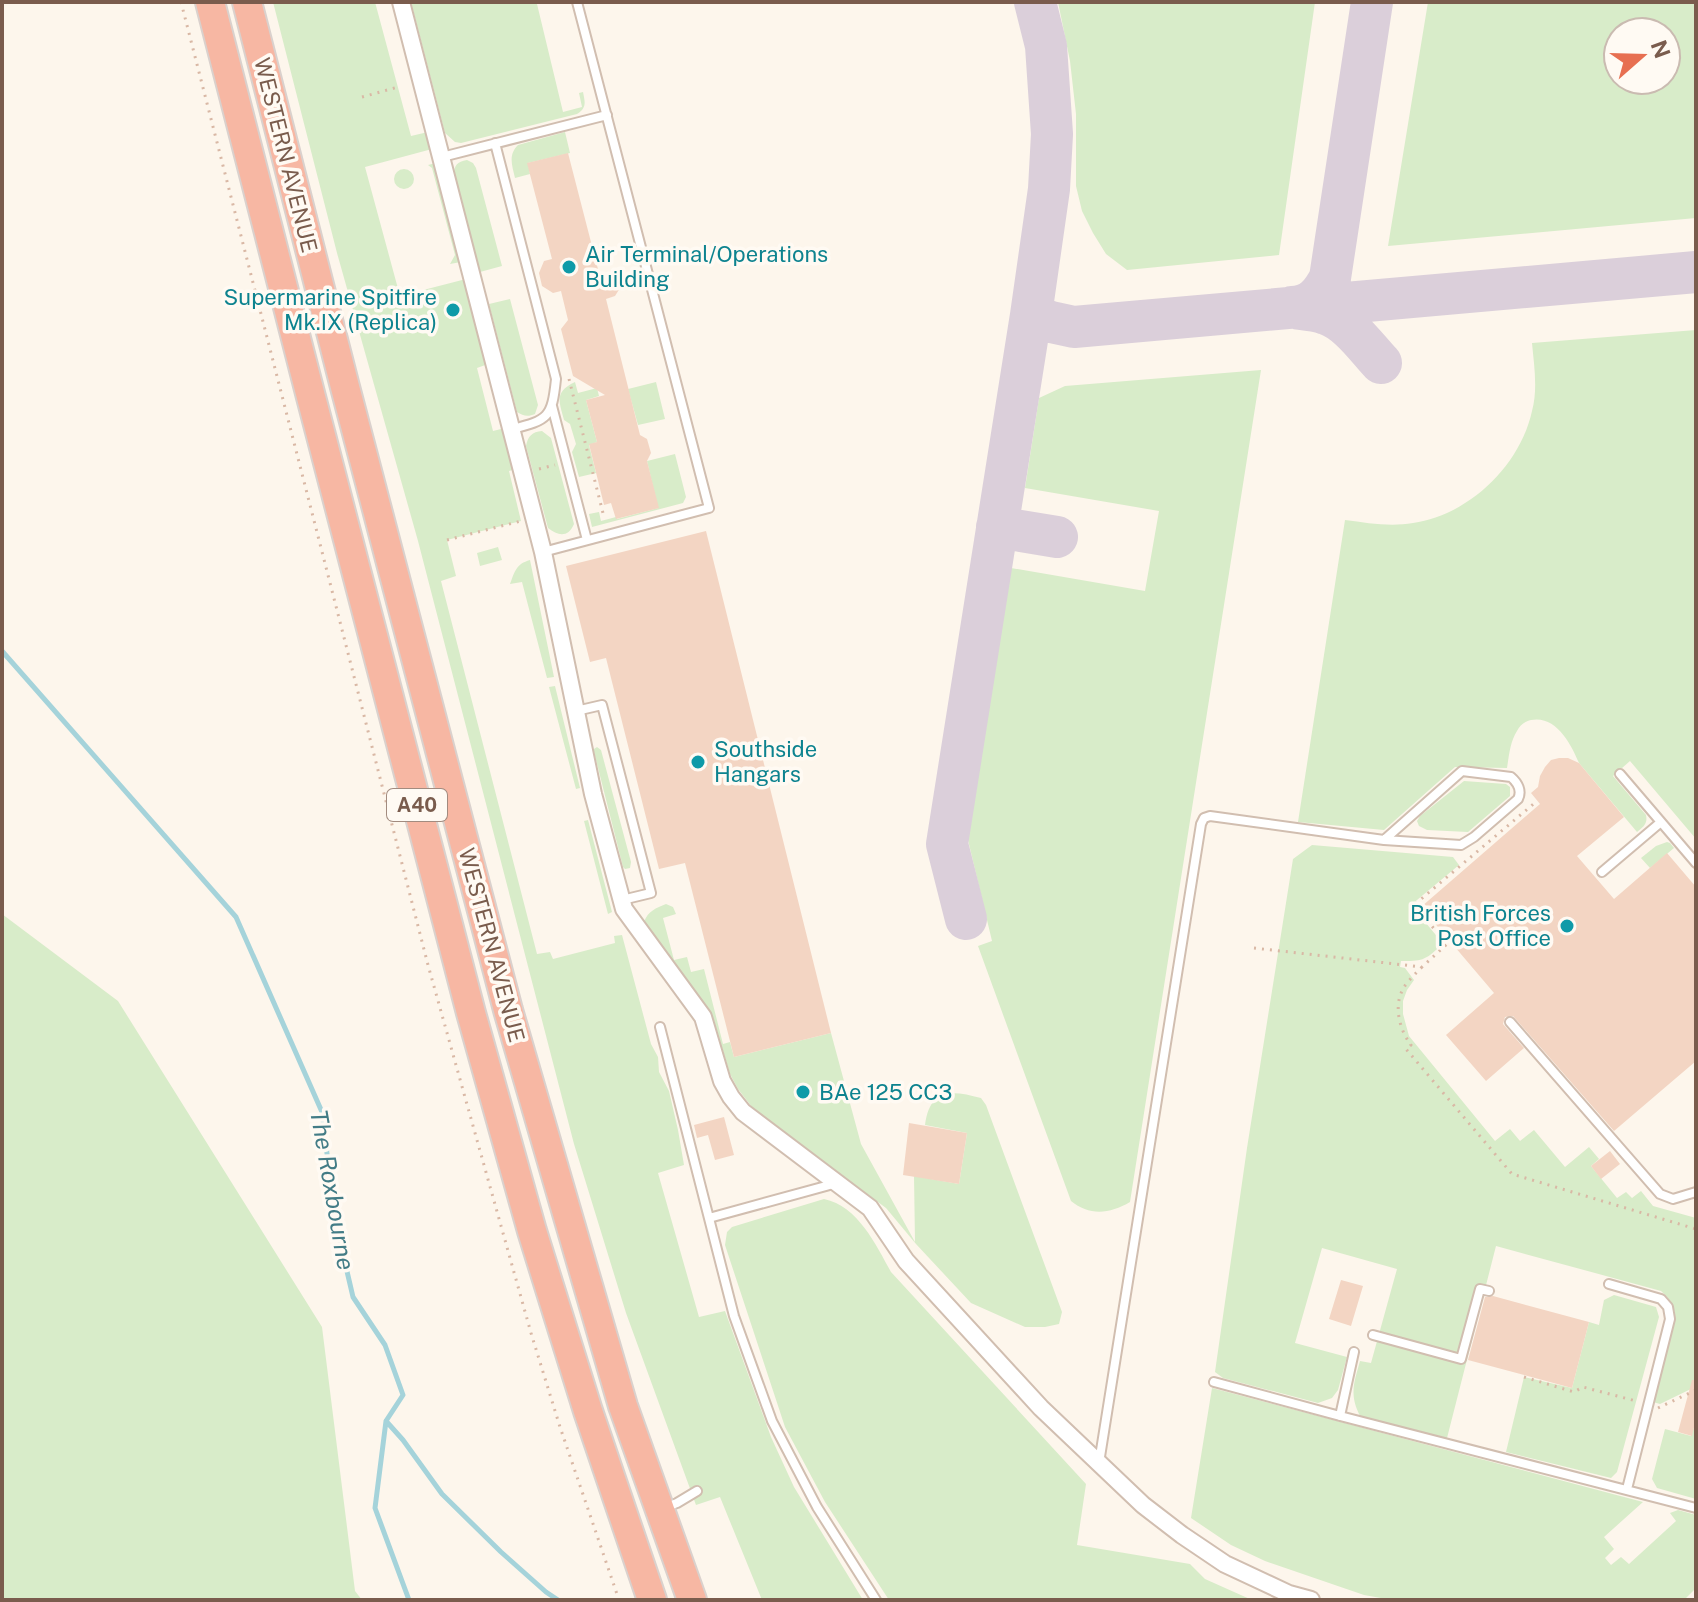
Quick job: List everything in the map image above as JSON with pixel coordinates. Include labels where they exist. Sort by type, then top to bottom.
[{"type":"highway","name":"WESTERN AVENUE","points":[[210,2],[475,1028],[544,1271],[652,1600]]},
{"type":"highway","name":"WESTERN AVENUE","points":[[247,2],[508,1010],[623,1406],[692,1600]]},
{"type":"street","points":[[401,2],[543,552],[593,794],[621,900],[624,909],[703,1017],[722,1081],[731,1097],[757,1124],[870,1208],[906,1261],[1041,1408],[1143,1505],[1225,1564],[1278,1589],[1311,1600]]},
{"type":"lane","points":[[543,552],[709,508],[577,2]]},
{"type":"lane","points":[[441,157],[607,115]]},
{"type":"lane","points":[[495,143],[556,379],[547,416],[542,421],[512,429]]},
{"type":"lane","points":[[551,404],[587,540]]},
{"type":"lane","points":[[576,711],[602,705],[651,893],[621,900]]},
{"type":"lane","points":[[1099,1463],[1201,824],[1204,818],[1210,816],[1384,840],[1461,845],[1518,799],[1519,788],[1511,777],[1462,771],[1384,840]]},
{"type":"lane","points":[[1620,774],[1696,863]]},
{"type":"lane","points":[[1602,872],[1661,822]]},
{"type":"lane","points":[[1510,1022],[1660,1194],[1673,1199],[1696,1192]]},
{"type":"lane","points":[[660,1027],[734,1316],[772,1421],[817,1507],[876,1600]]},
{"type":"lane","points":[[709,1218],[837,1183]]},
{"type":"lane","points":[[1609,1284],[1661,1299],[1668,1307],[1670,1319],[1627,1489]]},
{"type":"lane","points":[[1373,1335],[1461,1359],[1480,1289],[1489,1291]]},
{"type":"lane","points":[[1340,1416],[1354,1352]]},
{"type":"lane","points":[[1214,1382],[1696,1508]]},
{"type":"lane","points":[[660,1509],[697,1491]]},
{"type":"lane","points":[[1663,1510],[1673,1501]]},
{"type":"path","points":[[181,2],[428,965],[531,1333],[619,1600]]},
{"type":"path","points":[[362,97],[398,87]]},
{"type":"path","points":[[566,370],[604,517]]},
{"type":"path","points":[[573,433],[582,430]]},
{"type":"path","points":[[523,473],[567,462]]},
{"type":"path","points":[[447,540],[524,520]]},
{"type":"path","points":[[1537,801],[1414,905],[1447,944],[1422,967],[1399,999],[1401,1027],[1411,1045],[1406,1049],[1512,1174],[1696,1229]]},
{"type":"path","points":[[1254,948],[1422,967]]},
{"type":"path","points":[[1524,1377],[1574,1392],[1583,1387],[1658,1408],[1696,1390]]},
{"type":"green space","points":[[273,2],[375,2],[411,136],[428,132],[432,149],[365,167],[400,296],[466,279],[488,364],[477,368],[493,431],[505,428],[516,469],[509,471],[521,521],[447,540],[456,576],[441,581],[537,954],[550,952],[553,959],[615,943],[614,936],[622,935],[678,1130],[684,1165],[658,1173],[699,1317],[725,1311],[771,1437],[794,1487],[863,1600],[762,1600],[720,1497],[696,1505],[626,1313],[574,1144],[418,541],[337,253]]},
{"type":"green space","points":[[411,2],[538,2],[563,112],[582,107],[579,93],[583,92],[584,107],[577,114],[455,142],[445,133]]},
{"type":"green space","points":[[1058,2],[1315,2],[1279,255],[1127,270],[1106,254],[1082,211],[1076,186],[1076,114],[1070,61]]},
{"type":"green space","points":[[1428,2],[1696,2],[1696,218],[1388,246]]},
{"type":"green space","points":[[565,132],[570,153],[528,163],[530,174],[515,178],[512,156],[518,145]]},
{"type":"green space","points":[[467,160],[476,168],[502,266],[480,272],[454,175],[457,164]]},
{"type":"green space","points":[[436,163],[461,262],[450,264],[455,255],[432,168],[428,165]]},
{"type":"green space","points":[[404,169],[411,172],[414,179],[411,186],[404,189],[397,186],[394,179],[397,172]]},
{"type":"green space","points":[[510,299],[538,405],[535,414],[530,416],[517,412],[489,304]]},
{"type":"green space","points":[[1696,330],[1696,839],[1630,761],[1613,776],[1646,815],[1646,823],[1637,832],[1579,763],[1561,732],[1540,720],[1526,722],[1518,729],[1511,744],[1507,768],[1455,767],[1384,830],[1298,822],[1345,520],[1396,525],[1434,518],[1454,510],[1489,485],[1516,451],[1526,431],[1534,403],[1532,343]]},
{"type":"green space","points":[[1261,370],[1130,1202],[1107,1211],[1092,1211],[1071,1201],[978,946],[992,941],[968,840],[1011,568],[1145,591],[1159,511],[1025,488],[1039,398],[1065,386]]},
{"type":"green space","points":[[575,382],[578,393],[597,388],[599,396],[586,400],[597,442],[589,445],[596,473],[579,477],[572,452],[576,444],[570,424],[564,420],[560,402],[564,389]]},
{"type":"green space","points":[[656,382],[665,419],[638,425],[628,389]]},
{"type":"green space","points":[[542,431],[551,438],[574,524],[569,532],[562,534],[548,528],[526,446],[531,435]]},
{"type":"green space","points":[[675,454],[686,497],[683,503],[592,527],[589,514],[599,512],[601,521],[658,508],[647,461]]},
{"type":"green space","points":[[498,547],[502,560],[480,566],[477,553]]},
{"type":"green space","points":[[530,560],[554,677],[547,678],[522,582],[510,584],[519,566]]},
{"type":"green space","points":[[555,686],[580,788],[576,789],[549,687]]},
{"type":"green space","points":[[597,747],[601,750],[631,862],[630,868],[623,867],[594,752]]},
{"type":"green space","points":[[1464,781],[1506,784],[1510,787],[1510,796],[1468,832],[1427,830],[1419,826],[1417,821],[1420,816]]},
{"type":"green space","points":[[588,820],[612,912],[608,914],[584,821]]},
{"type":"green space","points":[[1667,842],[1674,848],[1650,868],[1641,858]]},
{"type":"green space","points":[[1312,845],[1453,857],[1459,865],[1411,905],[1440,940],[1440,946],[1422,959],[1401,961],[1400,967],[1405,968],[1414,980],[1403,1001],[1409,1036],[1495,1141],[1510,1129],[1520,1141],[1534,1130],[1565,1167],[1589,1147],[1599,1159],[1591,1166],[1617,1198],[1626,1192],[1632,1198],[1641,1191],[1653,1206],[1696,1218],[1695,1387],[1660,1404],[1653,1402],[1675,1316],[1671,1302],[1661,1291],[1496,1246],[1447,1438],[1360,1416],[1355,1401],[1354,1382],[1360,1361],[1371,1363],[1397,1269],[1322,1248],[1295,1343],[1347,1357],[1338,1390],[1332,1398],[1318,1403],[1223,1378],[1215,1372],[1293,859]]},
{"type":"green space","points":[[666,904],[673,907],[676,914],[663,918],[674,960],[687,957],[691,972],[704,969],[723,1044],[730,1042],[734,1057],[831,1033],[861,1144],[915,1242],[914,1176],[959,1184],[967,1133],[925,1125],[932,1104],[937,1098],[951,1093],[981,1098],[1062,1312],[1059,1324],[1025,1327],[971,1303],[916,1244],[886,1208],[755,1111],[730,1074],[712,1014],[645,926],[650,913]]},
{"type":"green space","points":[[2,914],[118,1001],[322,1327],[355,1591],[362,1600],[2,1600]]},
{"type":"green space","points":[[824,1199],[836,1203],[856,1218],[891,1272],[1086,1484],[1077,1545],[1190,1564],[1205,1579],[1252,1600],[889,1600],[825,1502],[785,1427],[725,1245],[727,1232],[732,1227]]},
{"type":"green space","points":[[1614,1295],[1656,1307],[1659,1317],[1617,1472],[1611,1478],[1506,1452],[1524,1377],[1572,1388],[1589,1322],[1599,1325],[1604,1300]]},
{"type":"green space","points":[[1212,1388],[1643,1502],[1604,1537],[1614,1549],[1605,1558],[1611,1565],[1621,1557],[1629,1564],[1676,1521],[1670,1513],[1678,1510],[1696,1515],[1696,1588],[1684,1600],[1392,1600],[1364,1595],[1265,1561],[1231,1545],[1191,1518]]},
{"type":"green space","points":[[1695,1424],[1696,1499],[1657,1488],[1652,1479],[1665,1429],[1691,1436]]},
{"type":"building","name":"Air Terminal/Operations Building","points":[[568,153],[600,277],[610,275],[617,280],[620,288],[615,296],[606,299],[640,435],[647,439],[651,453],[647,461],[659,508],[616,519],[611,503],[604,505],[589,444],[597,442],[586,400],[605,395],[573,376],[561,329],[568,320],[561,291],[553,293],[542,286],[539,273],[544,261],[552,259],[527,163]]},
{"type":"building","name":"Southside Hangars","points":[[706,531],[831,1033],[734,1057],[685,863],[659,869],[606,658],[590,662],[566,566]]},
{"type":"building","name":"British Forces Post Office","points":[[1559,758],[1579,763],[1624,817],[1577,856],[1614,899],[1667,853],[1696,887],[1696,1061],[1614,1131],[1513,1016],[1505,1017],[1503,1024],[1524,1048],[1486,1081],[1446,1035],[1494,993],[1421,907],[1540,804],[1531,793],[1538,787],[1545,767],[1551,760]]},
{"type":"building","points":[[724,1117],[734,1155],[715,1160],[708,1135],[697,1138],[694,1125]]},
{"type":"building","points":[[909,1123],[967,1133],[959,1184],[903,1175]]},
{"type":"building","points":[[1610,1151],[1620,1164],[1601,1179],[1591,1166]]},
{"type":"building","points":[[1341,1280],[1363,1286],[1351,1326],[1329,1319]]},
{"type":"building","points":[[1493,1296],[1589,1322],[1572,1388],[1468,1360],[1485,1297]]},
{"type":"building","points":[[1692,1380],[1696,1380],[1696,1419],[1692,1436],[1678,1432]]},
{"type":"waterway","name":"The Roxbourne","points":[[2,651],[236,917],[322,1112],[335,1220],[353,1297],[385,1345],[403,1395],[386,1421],[442,1494],[501,1552],[558,1600]]},
{"type":"waterway","points":[[386,1421],[375,1508],[409,1600]]},
{"type":"taxiway","points":[[966,919],[947,844],[1049,189],[1052,134],[1046,46],[1035,2]]},
{"type":"taxiway","points":[[1292,307],[1315,298],[1330,278],[1372,2]]},
{"type":"taxiway","points":[[1031,315],[1074,327],[1696,272]]},
{"type":"taxiway","points":[[1300,309],[1323,313],[1342,323],[1381,363]]},
{"type":"taxiway","points":[[997,527],[1057,537]]},
{"type":"place","name":"Air Terminal/Operations Building","points":[[569,267]]},
{"type":"place","name":"Supermarine Spitfire Mk.IX (Replica)","points":[[453,310]]},
{"type":"place","name":"Southside Hangars","points":[[698,762]]},
{"type":"place","name":"British Forces Post Office","points":[[1567,926]]},
{"type":"place","name":"BAe 125 CC3","points":[[803,1092]]}]
